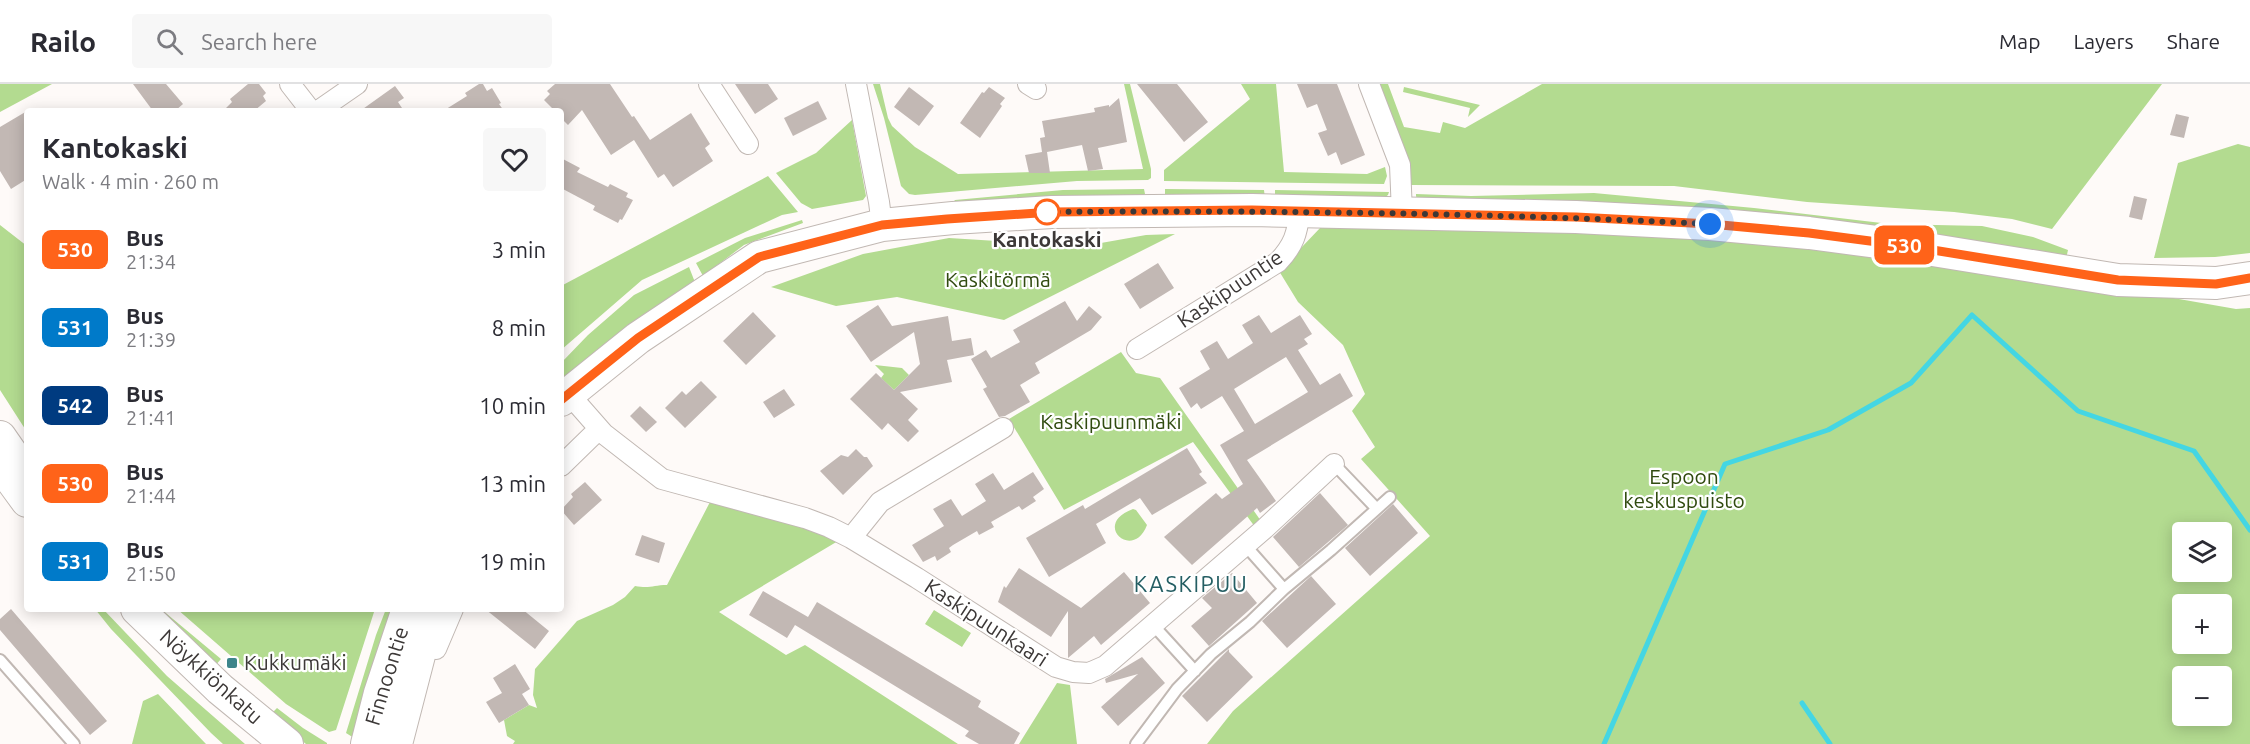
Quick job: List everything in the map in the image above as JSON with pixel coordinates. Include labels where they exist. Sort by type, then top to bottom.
[{"type":"main road","points":[[567,405],[638,338],[759,257],[882,225],[1052,212],[1300,211],[1576,217],[1710,224],[1897,244],[2118,280],[2216,284],[2250,278]]},
{"type":"main road","points":[[0,437],[24,472]]},
{"type":"main road","points":[[0,464],[24,497]]},
{"type":"main road","name":"Nöykkiönkatu","points":[[115,612],[205,700],[258,744]]},
{"type":"main road","name":"Nöykkiönkatu","points":[[140,612],[220,689],[287,744]]},
{"type":"main road","name":"Finnoontie","points":[[367,744],[380,693],[407,612]]},
{"type":"main road","name":"Finnoontie","points":[[396,744],[430,612]]},
{"type":"street","points":[[290,84],[309,108]]},
{"type":"street","points":[[322,108],[357,84]]},
{"type":"street","points":[[709,84],[748,144]]},
{"type":"street","points":[[856,84],[882,225]]},
{"type":"street","points":[[1369,84],[1400,165],[1402,213]]},
{"type":"street","name":"Kaskipuuntie","points":[[1137,349],[1278,262],[1289,251],[1297,233],[1300,211]]},
{"type":"street","name":"Kaskipuunkaari","points":[[567,405],[662,479],[805,518],[851,538],[1056,667],[1089,673],[1105,666],[1154,626],[1334,464]]},
{"type":"street","points":[[851,538],[880,502],[1003,428]]},
{"type":"street","points":[[564,463],[599,429]]},
{"type":"street","points":[[436,649],[452,612]]},
{"type":"lane","points":[[1334,464],[1377,508]]},
{"type":"lane","points":[[1136,744],[1177,689],[1211,654],[1390,497]]},
{"type":"lane","points":[[1245,545],[1284,589]]},
{"type":"lane","points":[[1154,626],[1195,671]]},
{"type":"lane","points":[[0,660],[74,744]]},
{"type":"green space","points":[[0,84],[52,84],[0,112]]},
{"type":"green space","points":[[873,84],[880,84],[892,126],[915,147],[958,174],[1143,169],[1124,84],[1130,84],[1151,169],[1151,178],[1148,180],[1077,181],[909,194],[901,186]]},
{"type":"green space","points":[[1241,84],[1276,84],[1284,172],[1367,174],[1385,167],[1387,176],[1384,184],[1164,181],[1164,170],[1250,99]]},
{"type":"green space","points":[[1374,84],[1388,84],[1404,127],[1440,133],[1443,122],[1465,128],[1542,84],[2162,84],[2052,229],[2012,219],[1954,212],[1807,202],[1674,186],[1411,185],[1408,169]]},
{"type":"green space","points":[[1404,87],[1480,105],[1468,117],[1470,108],[1403,92]]},
{"type":"green space","points":[[852,120],[866,196],[863,200],[812,209],[801,203],[776,173],[816,153]]},
{"type":"green space","points":[[2238,144],[2250,147],[2250,253],[2215,257],[2154,258],[2178,163]]},
{"type":"green space","points":[[768,176],[798,212],[782,215],[642,280],[564,347],[564,284]]},
{"type":"green space","points":[[1144,189],[1145,194],[1135,201],[952,204],[955,200],[1063,190]]},
{"type":"green space","points":[[1165,189],[1264,190],[1265,199],[1165,201]]},
{"type":"green space","points":[[1275,190],[1389,192],[1379,202],[1275,199]]},
{"type":"green space","points":[[1594,193],[1890,224],[1982,226],[2033,237],[2068,250],[2066,259],[1417,199],[1416,196],[1416,194],[1471,196]]},
{"type":"green space","points":[[802,220],[803,223],[744,245],[703,276],[696,263],[745,238]]},
{"type":"green space","points":[[0,225],[24,244],[24,427],[0,390]]},
{"type":"green space","name":"Espoon keskuspuisto","points":[[1321,227],[1641,230],[1864,248],[2059,278],[2236,309],[2250,308],[2250,744],[1207,744],[1233,711],[1430,536],[1361,459],[1375,447],[1352,411],[1365,394],[1343,345],[1298,302],[1279,271]]},
{"type":"green space","name":"Kaskitörmä","points":[[1175,234],[1004,320],[897,297],[836,306],[771,287],[863,254],[949,238],[1101,243],[1146,235]]},
{"type":"green space","points":[[689,267],[698,290],[564,390],[564,360],[588,335],[634,295]]},
{"type":"green space","name":"Kaskipuunmäki","points":[[1121,352],[1136,373],[1160,378],[1261,521],[1255,527],[1193,442],[1064,510],[1009,419]]},
{"type":"green space","points":[[875,365],[902,368],[909,375],[894,390],[881,378],[884,374]]},
{"type":"green space","points":[[710,502],[803,526],[838,541],[719,612],[786,655],[805,645],[958,744],[513,744],[515,741],[507,736],[504,720],[529,705],[537,708],[533,695],[535,669],[577,621],[613,605],[635,586],[667,585]]},
{"type":"green space","points":[[1133,509],[1147,525],[1141,536],[1133,540],[1125,540],[1115,530],[1116,523],[1121,516]]},
{"type":"green space","points":[[934,610],[971,633],[962,647],[925,624]]},
{"type":"green space","points":[[97,612],[106,612],[167,676],[245,744],[223,744],[111,629]]},
{"type":"green space","points":[[151,612],[165,612],[221,659],[214,667]]},
{"type":"green space","points":[[180,612],[374,612],[336,730],[329,732],[286,704]]},
{"type":"green space","points":[[385,612],[392,612],[354,738],[346,733]]},
{"type":"green space","points":[[1057,683],[1070,685],[1077,744],[1019,744]]},
{"type":"green space","points":[[158,694],[206,744],[132,744],[143,701]]},
{"type":"green space","points":[[277,708],[327,744],[306,744],[270,715]]},
{"type":"building","points":[[133,84],[166,84],[183,104],[178,108],[151,108]]},
{"type":"building","points":[[248,84],[259,84],[266,93],[263,96],[266,101],[258,108],[226,108],[232,102],[230,99]]},
{"type":"building","points":[[483,84],[487,91],[492,88],[502,108],[448,108],[467,96],[465,93]]},
{"type":"building","points":[[555,84],[610,84],[650,140],[691,113],[710,144],[705,148],[713,161],[673,187],[664,174],[658,178],[634,140],[611,155],[582,110],[568,125],[564,121],[564,108],[552,108],[544,100],[550,94],[547,91]]},
{"type":"building","points":[[735,84],[768,84],[778,99],[755,114]]},
{"type":"building","points":[[1137,84],[1177,84],[1208,122],[1184,142]]},
{"type":"building","points":[[1297,84],[1337,84],[1365,155],[1341,165],[1336,152],[1328,156],[1318,133],[1327,130],[1317,104],[1307,108]]},
{"type":"building","points":[[395,86],[404,98],[398,102],[402,108],[364,108]]},
{"type":"building","points":[[909,87],[934,106],[919,126],[894,107]]},
{"type":"building","points":[[989,87],[1005,98],[980,138],[960,123],[982,92],[984,93]]},
{"type":"building","points":[[1119,98],[1127,142],[1098,148],[1103,169],[1088,171],[1082,145],[1047,152],[1050,173],[1029,173],[1025,155],[1042,152],[1040,138],[1045,137],[1042,121],[1095,112],[1094,108],[1109,105],[1109,107]]},
{"type":"building","points":[[818,101],[827,119],[793,136],[784,118]]},
{"type":"building","points":[[24,113],[24,181],[11,189],[0,171],[0,127]]},
{"type":"building","points":[[2176,114],[2189,117],[2184,138],[2170,135]]},
{"type":"building","points":[[564,160],[580,168],[577,172],[608,187],[610,184],[628,193],[626,197],[633,200],[618,223],[593,210],[595,206],[564,190]]},
{"type":"building","points":[[2134,196],[2147,199],[2142,220],[2129,217]]},
{"type":"building","points":[[1158,263],[1174,288],[1140,309],[1124,284]]},
{"type":"building","points":[[1065,301],[1077,321],[1089,306],[1102,317],[1091,330],[1035,363],[1040,373],[1020,385],[1030,402],[999,417],[983,389],[987,387],[971,359],[986,350],[991,358],[1020,342],[1013,330]]},
{"type":"building","points":[[878,305],[892,326],[948,316],[952,341],[971,338],[974,355],[947,360],[952,382],[900,392],[918,409],[908,420],[919,431],[908,442],[888,423],[882,430],[850,399],[876,373],[894,390],[920,364],[914,332],[871,362],[846,326]]},
{"type":"building","points":[[753,312],[776,336],[746,365],[723,341]]},
{"type":"building","points":[[1259,315],[1271,333],[1300,315],[1312,334],[1304,339],[1308,344],[1298,350],[1320,385],[1340,373],[1353,396],[1247,460],[1276,501],[1260,513],[1257,508],[1192,565],[1164,537],[1216,493],[1222,499],[1243,484],[1220,445],[1244,431],[1222,396],[1201,409],[1197,403],[1191,408],[1179,388],[1210,369],[1200,351],[1217,341],[1228,359],[1253,343],[1242,325]],"holes":[[[1286,357],[1308,392],[1255,424],[1234,389]]]},
{"type":"building","points":[[701,381],[717,397],[685,428],[665,408],[682,391],[686,395]]},
{"type":"building","points":[[784,389],[795,405],[774,418],[763,402]]},
{"type":"building","points":[[640,406],[657,422],[646,432],[630,416]]},
{"type":"building","points":[[1187,448],[1202,472],[1199,474],[1207,483],[1152,515],[1140,498],[1096,524],[1106,543],[1049,577],[1026,538],[1083,505],[1085,509]]},
{"type":"building","points":[[856,449],[867,457],[873,466],[843,495],[820,471],[841,455],[848,457]]},
{"type":"building","points":[[1033,472],[1044,489],[1033,497],[1036,501],[1022,510],[1019,506],[991,522],[994,527],[979,535],[977,531],[953,545],[949,548],[951,552],[937,561],[935,556],[923,562],[912,545],[944,526],[933,509],[951,499],[962,516],[986,501],[975,484],[993,473],[1004,490]]},
{"type":"building","points":[[585,482],[602,500],[574,525],[564,513],[564,507],[573,497],[571,494]]},
{"type":"building","points":[[1320,493],[1348,525],[1299,567],[1273,537]]},
{"type":"building","points":[[1393,504],[1418,533],[1370,576],[1345,548]]},
{"type":"building","points":[[642,535],[665,543],[659,563],[635,555]]},
{"type":"building","points":[[1019,568],[1081,608],[1124,572],[1150,603],[1101,645],[1094,636],[1068,658],[1068,611],[1051,637],[998,602],[1004,586],[1006,588]]},
{"type":"building","points":[[1232,573],[1257,603],[1209,646],[1191,626],[1212,608],[1202,598]]},
{"type":"building","points":[[1311,576],[1336,604],[1287,648],[1262,621]]},
{"type":"building","points":[[763,591],[808,617],[817,602],[981,701],[978,707],[1020,733],[1014,744],[979,744],[965,736],[969,731],[795,625],[787,638],[749,615]]},
{"type":"building","points":[[11,609],[107,721],[90,735],[0,630],[0,619]]},
{"type":"building","points":[[489,612],[526,612],[549,631],[535,649]]},
{"type":"building","points":[[1229,649],[1229,652],[1253,677],[1207,722],[1182,696]]},
{"type":"building","points":[[1142,657],[1165,683],[1118,726],[1101,707],[1138,674],[1106,683],[1105,679]]},
{"type":"building","points":[[515,664],[530,689],[522,694],[529,705],[499,723],[486,702],[502,693],[493,678]]},
{"type":"waterway","points":[[1604,744],[1725,464],[1828,430],[1911,383],[1972,315],[2078,411],[2194,451],[2250,530]]},
{"type":"waterway","points":[[1802,703],[1830,744]]},
{"type":"bus line","name":"530","points":[[564,397],[638,338],[759,257],[862,229],[947,219],[1052,212],[1252,210],[1576,217],[1710,224],[1809,233],[1908,246],[2118,280],[2216,284],[2250,278]]},
{"type":"place","name":"Kantokaski","points":[[1047,212]]},
{"type":"place","name":"Kukkumäki","points":[[232,663]]},
{"type":"district","name":"KASKIPUU","points":[[1191,584]]},
{"type":"route","points":[[1047,212],[1252,210],[1576,217],[1710,224]]}]
